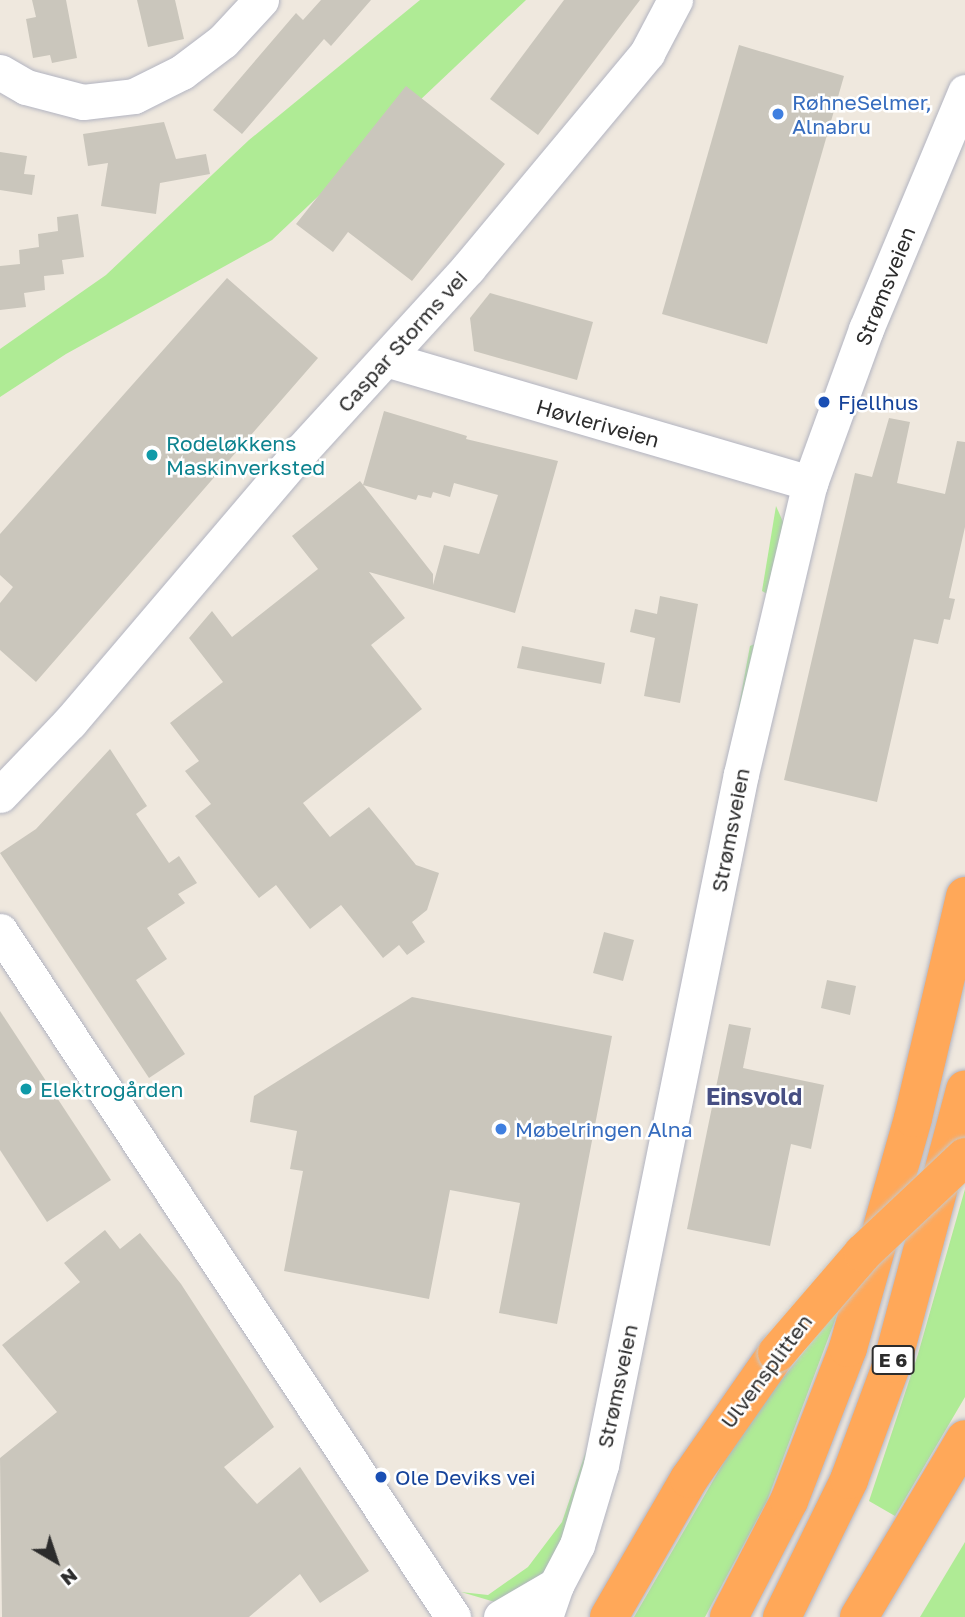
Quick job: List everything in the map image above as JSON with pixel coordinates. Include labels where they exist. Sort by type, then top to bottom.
[{"type":"highway","name":"E 6","points":[[729,1617],[789,1501],[848,1349],[913,1118],[965,896]]},
{"type":"highway","name":"E 6","points":[[782,1617],[844,1492],[892,1364],[965,1090]]},
{"type":"highway","name":"Ulvensplitten","points":[[609,1617],[689,1479],[777,1353],[863,1253],[965,1157]]},
{"type":"highway","points":[[859,1617],[965,1439]]},
{"type":"street","name":"Caspar Storms vei","points":[[0,795],[70,722],[193,575],[386,359],[605,105],[647,53],[675,0]]},
{"type":"street","points":[[0,72],[26,87],[83,103],[134,96],[182,72],[223,41],[252,3]]},
{"type":"street","name":"Strømsveien","points":[[545,1617],[556,1584],[577,1545],[609,1431],[746,748],[810,483],[866,329],[965,92]]},
{"type":"street","name":"Høvleriveien","points":[[386,359],[810,483]]},
{"type":"street","points":[[0,930],[453,1617]]},
{"type":"street","points":[[501,1617],[556,1584]]},
{"type":"green space","points":[[420,0],[526,0],[272,240],[66,354],[0,397],[0,349],[106,275],[249,140]]},
{"type":"green space","points":[[776,506],[784,524],[769,595],[762,591]]},
{"type":"green space","points":[[757,643],[732,744],[750,646]]},
{"type":"green space","points":[[965,1189],[965,1397],[895,1516],[869,1501],[918,1354]]},
{"type":"green space","points":[[840,1307],[767,1501],[705,1617],[634,1617],[725,1460],[777,1385]]},
{"type":"green space","points":[[586,1451],[573,1521],[545,1572],[495,1602],[461,1592],[488,1595],[528,1567],[562,1522]]},
{"type":"green space","points":[[965,1542],[965,1617],[920,1617]]},
{"type":"building","points":[[32,0],[66,0],[77,58],[52,63],[50,55],[33,58],[26,19],[36,17]]},
{"type":"building","points":[[137,0],[175,0],[184,39],[148,47]]},
{"type":"building","points":[[321,0],[371,0],[331,46],[324,39],[242,134],[213,110],[296,13],[303,20]]},
{"type":"building","points":[[564,0],[640,0],[538,135],[490,99]]},
{"type":"building","points":[[739,45],[844,76],[767,344],[662,314]]},
{"type":"building","points":[[406,86],[505,164],[412,281],[348,232],[333,252],[296,224]]},
{"type":"building","points":[[164,122],[176,159],[206,154],[210,174],[160,183],[156,214],[101,206],[108,163],[88,166],[83,134]]},
{"type":"building","points":[[0,152],[27,156],[24,174],[35,175],[32,195],[0,190]]},
{"type":"building","points":[[78,214],[84,257],[62,260],[64,274],[44,276],[45,290],[24,293],[26,307],[0,310],[0,266],[20,264],[19,250],[39,247],[38,234],[58,231],[57,217]]},
{"type":"building","name":"Rodeløkkens Maskinverksted","points":[[227,278],[318,358],[36,682],[0,650],[0,603],[13,587],[0,575],[0,534]]},
{"type":"building","points":[[490,293],[593,322],[577,380],[474,351],[470,318]]},
{"type":"building","points":[[384,411],[467,436],[466,439],[558,461],[515,613],[369,572],[405,618],[371,645],[422,709],[303,803],[330,837],[369,807],[416,865],[439,873],[427,910],[412,922],[425,942],[407,955],[399,945],[383,958],[341,905],[310,929],[276,885],[259,898],[195,816],[211,804],[185,771],[199,761],[170,723],[223,682],[189,638],[212,611],[232,637],[318,569],[292,536],[360,481],[363,485]],"holes":[[[454,483],[498,495],[479,554],[444,545],[433,585],[433,574],[363,485],[416,500],[418,495],[431,498],[433,492],[450,497]]]},
{"type":"building","points":[[889,418],[910,422],[897,483],[945,494],[957,441],[965,442],[965,527],[949,598],[955,599],[950,620],[944,619],[938,644],[914,639],[877,802],[784,780],[855,473],[872,477]]},
{"type":"building","points":[[660,596],[698,604],[680,703],[644,696],[655,638],[630,632],[635,609],[657,614]]},
{"type":"building","points":[[522,646],[605,663],[601,684],[517,668]]},
{"type":"building","points":[[110,749],[147,806],[136,814],[169,863],[179,856],[197,883],[178,894],[185,903],[147,928],[167,959],[136,980],[185,1054],[149,1078],[0,853],[36,829]]},
{"type":"building","points":[[604,932],[634,940],[623,981],[593,973]]},
{"type":"building","points":[[827,980],[856,986],[850,1015],[821,1008]]},
{"type":"building","points":[[412,997],[612,1036],[557,1324],[499,1313],[520,1203],[450,1190],[429,1299],[284,1271],[303,1171],[290,1169],[297,1131],[250,1122],[254,1096]]},
{"type":"building","name":"Elektrogården","points":[[0,1011],[111,1180],[47,1222],[0,1150]]},
{"type":"building","points":[[729,1024],[751,1028],[743,1068],[824,1085],[811,1149],[791,1144],[770,1246],[687,1229]]},
{"type":"building","points":[[105,1230],[120,1249],[140,1233],[181,1284],[274,1427],[224,1467],[257,1504],[300,1467],[369,1571],[320,1603],[300,1574],[249,1617],[2,1617],[0,1458],[57,1412],[2,1345],[80,1282],[64,1263]]},
{"type":"place","name":"RøhneSelmer, Alnabru","points":[[778,114]]},
{"type":"place","name":"Fjellhus","points":[[824,402]]},
{"type":"place","name":"Rodeløkkens Maskinverksted","points":[[152,455]]},
{"type":"place","name":"Elektrogården","points":[[26,1089]]},
{"type":"place","name":"Møbelringen Alna","points":[[501,1129]]},
{"type":"place","name":"Ole Deviks vei","points":[[381,1477]]},
{"type":"district","name":"Einsvold","points":[[754,1096]]}]
